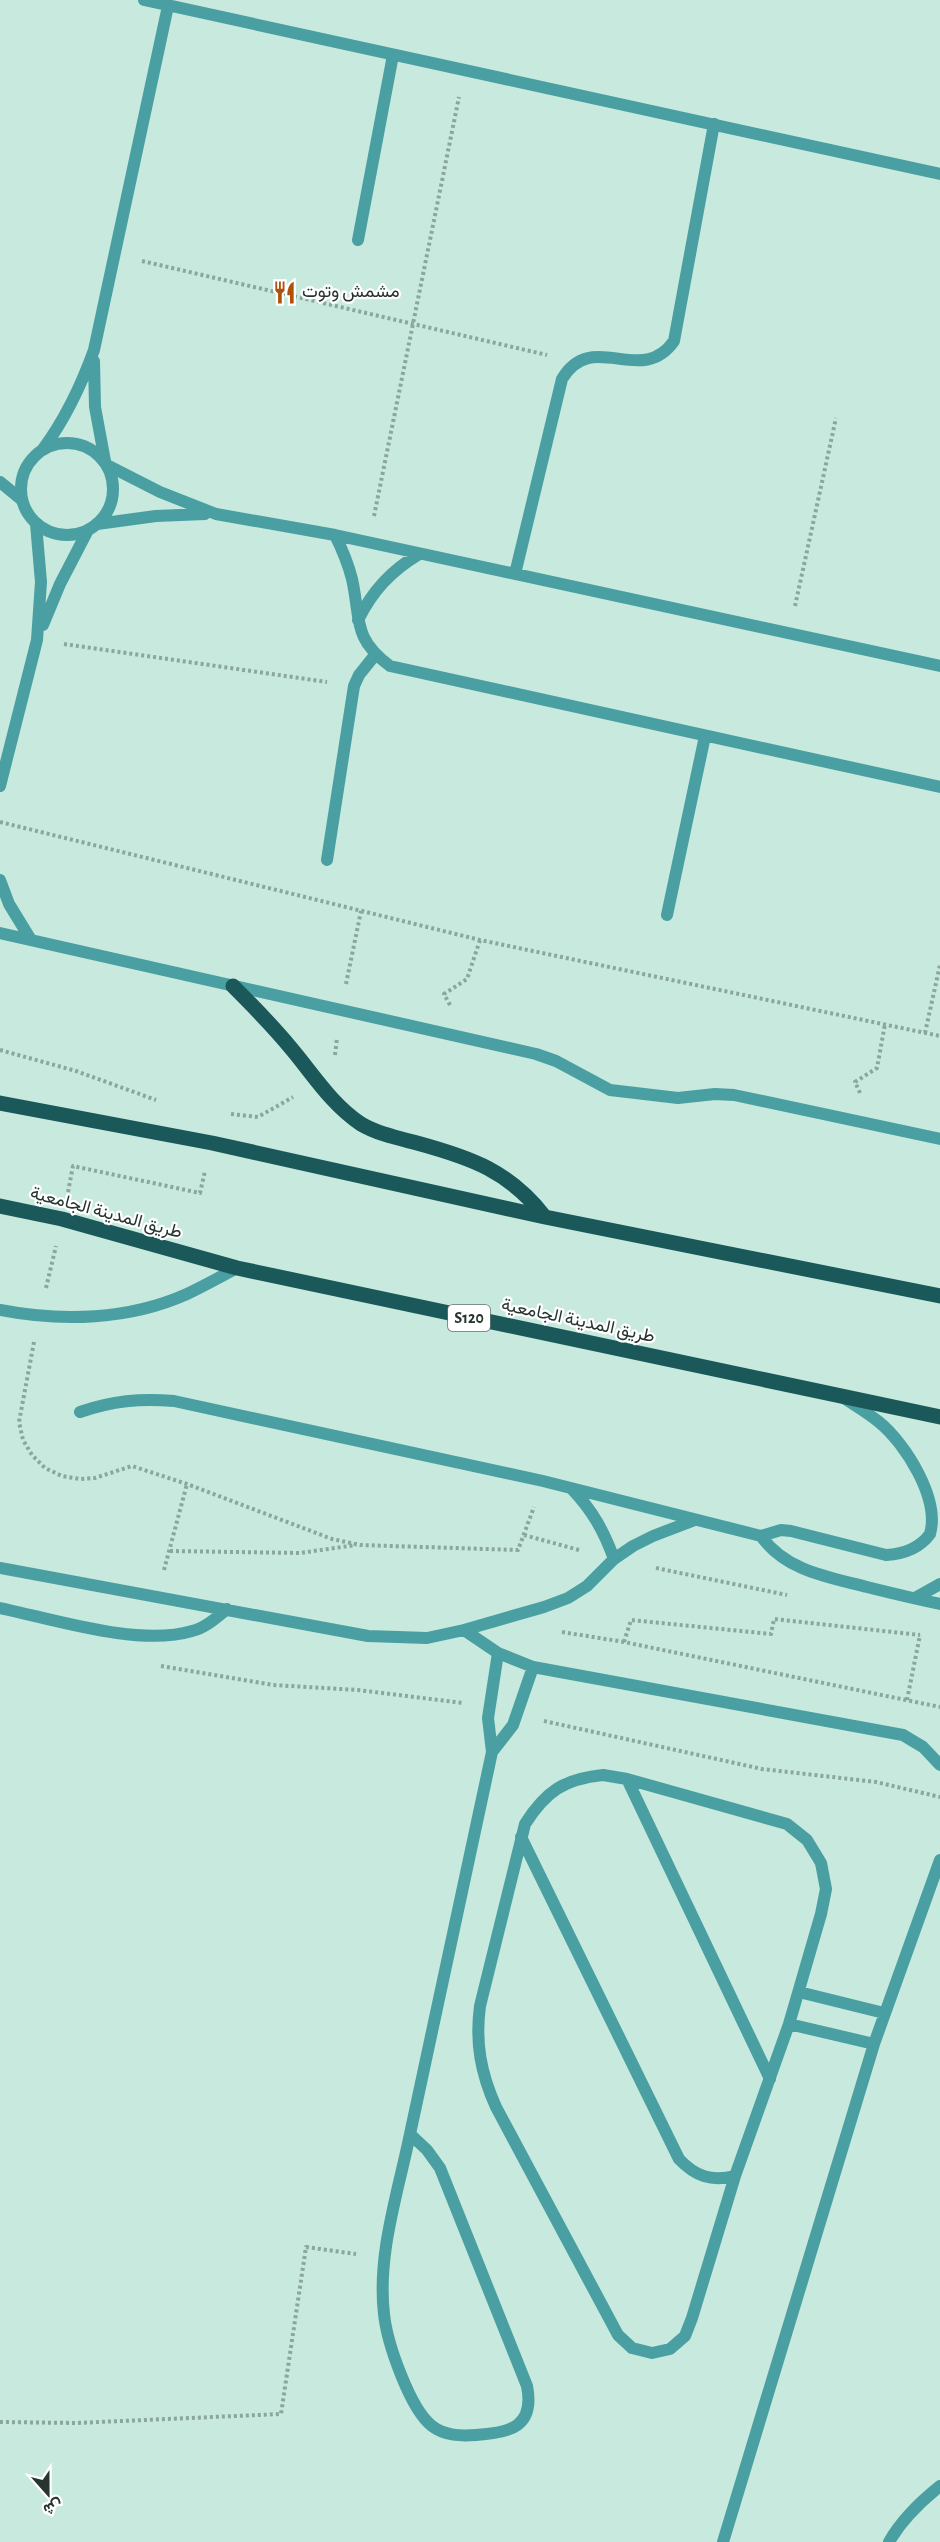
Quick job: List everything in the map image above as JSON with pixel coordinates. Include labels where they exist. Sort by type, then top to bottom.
[{"type":"main road","points":[[233,986],[284,1040],[341,1108],[363,1125],[379,1133],[459,1154],[498,1173],[516,1186],[545,1217]]},
{"type":"main road","points":[[0,1103],[212,1143],[545,1217],[940,1296]]},
{"type":"main road","name":"طريق المدينة الجامعية","points":[[0,1206],[62,1219],[237,1268],[940,1417]]},
{"type":"street","points":[[144,0],[940,174]]},
{"type":"street","points":[[168,6],[94,350],[73,403],[59,427],[43,449],[30,460],[21,476],[22,500],[25,510],[36,524],[61,536],[92,527],[156,516],[216,514]]},
{"type":"street","points":[[358,240],[393,55]]},
{"type":"street","points":[[515,574],[562,379],[575,362],[597,355],[646,361],[667,351],[674,341],[714,124]]},
{"type":"street","points":[[0,786],[37,640],[60,584],[92,527],[107,512],[112,496],[112,480],[106,463],[95,407],[94,350]]},
{"type":"street","points":[[43,449],[59,443],[76,443],[92,450],[106,463],[160,492],[216,514],[335,535],[940,666]]},
{"type":"street","points":[[0,482],[22,500]]},
{"type":"street","points":[[36,524],[41,582],[37,640]]},
{"type":"street","points":[[335,535],[345,555],[351,576],[357,621],[375,655],[390,666],[940,787]]},
{"type":"street","points":[[357,621],[382,582],[399,566],[419,554]]},
{"type":"street","points":[[327,860],[354,686],[362,669],[375,655]]},
{"type":"street","points":[[667,915],[705,736]]},
{"type":"street","points":[[0,880],[9,904],[31,940]]},
{"type":"street","points":[[0,933],[536,1053],[610,1090],[678,1098],[715,1094],[734,1095],[940,1139]]},
{"type":"street","points":[[0,1310],[40,1317],[117,1314],[186,1294],[237,1268]]},
{"type":"street","points":[[80,1412],[126,1400],[174,1401],[571,1488],[760,1536],[780,1530],[791,1531],[886,1555],[900,1554],[914,1549],[934,1529],[939,1515],[935,1490],[910,1454],[879,1422],[843,1397]]},
{"type":"street","points":[[571,1488],[598,1520],[614,1559]]},
{"type":"street","points":[[0,1568],[368,1636],[427,1638],[517,1615],[568,1598],[587,1586],[614,1559],[653,1536],[697,1520]]},
{"type":"street","points":[[760,1536],[769,1548],[783,1558],[814,1574],[940,1604]]},
{"type":"street","points":[[915,1598],[940,1584]]},
{"type":"street","points":[[0,1608],[140,1636],[192,1631],[214,1620],[226,1609]]},
{"type":"street","points":[[464,1630],[498,1653],[533,1667],[903,1735],[923,1747],[940,1765]]},
{"type":"street","points":[[410,2134],[428,2150],[440,2168],[527,2386],[530,2399],[527,2412],[520,2424],[510,2431],[463,2436],[450,2435],[434,2428],[422,2417],[415,2407],[392,2346],[384,2318],[382,2288],[383,2258],[492,1752],[488,1718],[498,1653]]},
{"type":"street","points":[[492,1752],[513,1725],[533,1667]]},
{"type":"street","points":[[603,1775],[627,1779],[787,1824],[807,1840],[821,1863],[826,1888],[822,1914],[789,2024],[735,2176],[685,2336],[670,2349],[652,2353],[632,2348],[618,2335],[496,2107],[482,2069],[477,2028],[480,2006],[525,1824],[538,1804],[557,1788],[579,1778],[603,1775]]},
{"type":"street","points":[[627,1779],[770,2079]]},
{"type":"street","points":[[521,1837],[679,2159],[698,2175],[722,2179],[735,2176]]},
{"type":"street","points":[[723,2542],[874,2044],[940,1860]]},
{"type":"street","points":[[799,1992],[884,2013]]},
{"type":"street","points":[[789,2024],[874,2044]]},
{"type":"street","points":[[889,2542],[919,2503],[940,2486]]},
{"type":"path","points":[[368,543],[465,70]]},
{"type":"path","points":[[115,255],[575,362]]},
{"type":"path","points":[[789,633],[836,418]]},
{"type":"path","points":[[37,640],[354,686]]},
{"type":"path","points":[[0,822],[480,940],[940,1036]]},
{"type":"path","points":[[228,1114],[258,1117],[332,1074],[340,1009],[361,911]]},
{"type":"path","points":[[454,1035],[455,1015],[444,994],[467,979],[480,940]]},
{"type":"path","points":[[925,1033],[940,965]]},
{"type":"path","points":[[863,1123],[864,1101],[855,1082],[877,1068],[885,1024]]},
{"type":"path","points":[[0,1050],[42,1061],[166,1102]]},
{"type":"path","points":[[157,1597],[187,1484]]},
{"type":"path","points":[[524,1535],[614,1559],[797,1597]]},
{"type":"path","points":[[170,1551],[300,1553],[360,1545]]},
{"type":"path","points":[[517,1615],[550,1630],[624,1642],[940,1707]]},
{"type":"path","points":[[624,1642],[631,1620],[771,1634],[774,1619],[920,1635]]},
{"type":"path","points":[[907,1700],[921,1629]]},
{"type":"path","points":[[0,2422],[76,2423],[281,2414],[306,2247],[383,2258]]},
{"type":"place","name":"مشمش وتوت","points":[[284,292]]}]
